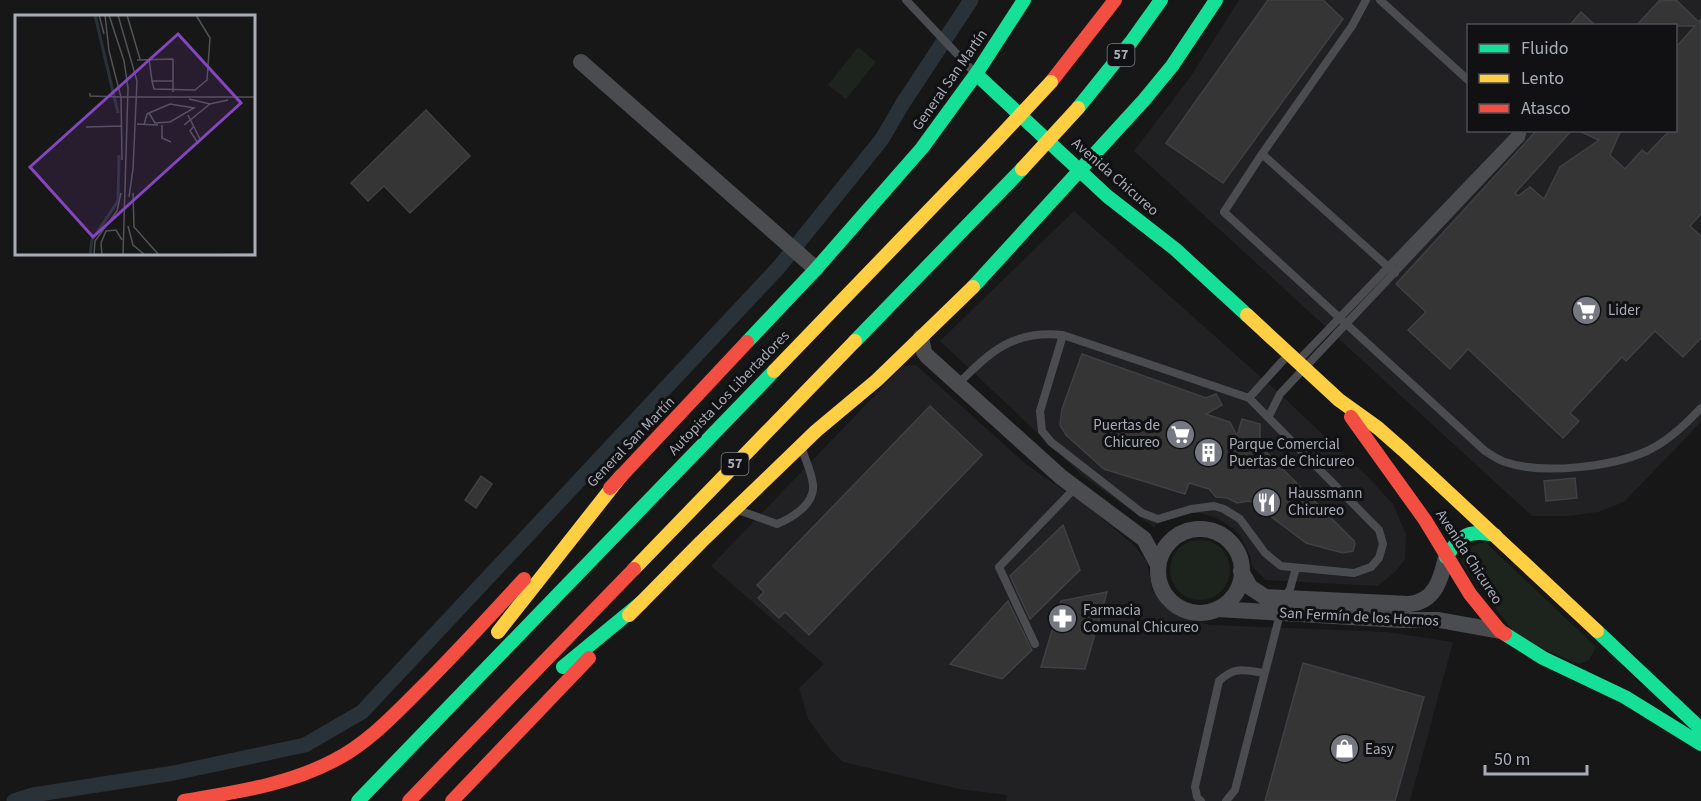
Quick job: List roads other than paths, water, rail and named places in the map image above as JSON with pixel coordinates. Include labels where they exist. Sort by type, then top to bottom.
[{"type":"main road","name":"General San Martín","points":[[184,801],[261,786],[301,775],[335,760],[367,739],[437,672],[816,269],[922,148],[976,74],[1024,0]]},
{"type":"main road","name":"Autopista Los Libertadores","points":[[358,801],[993,144],[1051,82],[1115,0]]},
{"type":"main road","name":"57","points":[[410,801],[1022,169],[1078,108],[1131,42],[1161,0]]},
{"type":"main road","points":[[452,801],[734,509],[841,408],[917,347],[1081,170],[1172,66],[1216,0]]},
{"type":"main road","name":"Avenida Chicureo","points":[[976,74],[1119,206],[1175,249],[1339,400],[1387,435],[1701,729]]},
{"type":"main road","name":"Avenida Chicureo","points":[[1339,400],[1425,520],[1470,594],[1500,631],[1520,645],[1625,697],[1701,744]]},
{"type":"main road","points":[[428,728],[487,646],[621,476]]},
{"type":"main road","points":[[1446,557],[1465,534],[1480,531],[1495,535]]},
{"type":"main road","points":[[553,675],[642,602]]},
{"type":"main road","points":[[1569,670],[1582,670],[1596,660],[1602,643],[1600,635]]},
{"type":"main road","points":[[449,760],[538,688]]},
{"type":"street","points":[[581,62],[816,269]]},
{"type":"street","points":[[917,347],[1075,488],[1136,532],[1150,548],[1158,565]]},
{"type":"street","points":[[1136,532],[1156,537],[1176,536],[1191,530],[1208,530],[1216,532],[1229,541],[1241,563],[1242,571],[1237,590],[1217,609],[1192,612],[1176,605],[1164,592],[1158,574],[1158,565],[1164,549],[1176,536]]},
{"type":"street","name":"San Fermín de los Hornos","points":[[1217,609],[1415,604],[1426,599],[1433,592],[1442,575],[1446,557]]},
{"type":"street","name":"San Fermín de los Hornos","points":[[1242,571],[1250,587],[1282,606],[1421,621],[1439,620],[1500,631]]},
{"type":"lane","points":[[906,0],[976,74]]},
{"type":"lane","points":[[1366,0],[1352,26],[1224,212],[1485,451],[1503,462],[1539,468],[1585,466],[1647,451],[1663,442],[1701,408]]},
{"type":"lane","points":[[1380,0],[1467,79]]},
{"type":"lane","points":[[1249,398],[1297,362],[1342,321],[1521,138],[1522,132]]},
{"type":"lane","points":[[1262,154],[1391,270]]},
{"type":"lane","points":[[958,384],[994,350],[1008,342],[1043,333],[1063,335],[1249,398],[1379,530],[1383,544],[1379,558],[1366,570],[1354,573],[1281,566],[1272,561],[1246,525],[1224,509],[1214,506],[1191,509],[1158,519],[1149,517],[1051,442],[1042,430],[1039,418],[1063,335]]},
{"type":"lane","points":[[1269,416],[1297,362]]},
{"type":"lane","points":[[734,509],[777,525],[802,509],[812,497],[813,485],[801,445]]},
{"type":"lane","points":[[1035,644],[999,567],[1075,488]]},
{"type":"lane","points":[[1226,801],[1235,790],[1282,606],[1290,590],[1296,568]]},
{"type":"lane","points":[[1201,801],[1197,797],[1195,787],[1219,681],[1228,672],[1238,669],[1264,673]]},
{"type":"waterway","points":[[14,801],[33,795],[174,773],[305,745],[362,712],[779,267],[882,139],[971,0]]},
{"type":"place","name":"Lider","points":[[1587,310]]},
{"type":"place","name":"Puertas de Chicureo","points":[[1181,434]]},
{"type":"place","name":"Parque Comercial Puertas de Chicureo","points":[[1208,453]]},
{"type":"place","name":"Haussmann Chicureo","points":[[1267,502]]},
{"type":"place","name":"Farmacia Comunal Chicureo","points":[[1062,619]]},
{"type":"place","name":"Easy","points":[[1344,749]]}]
